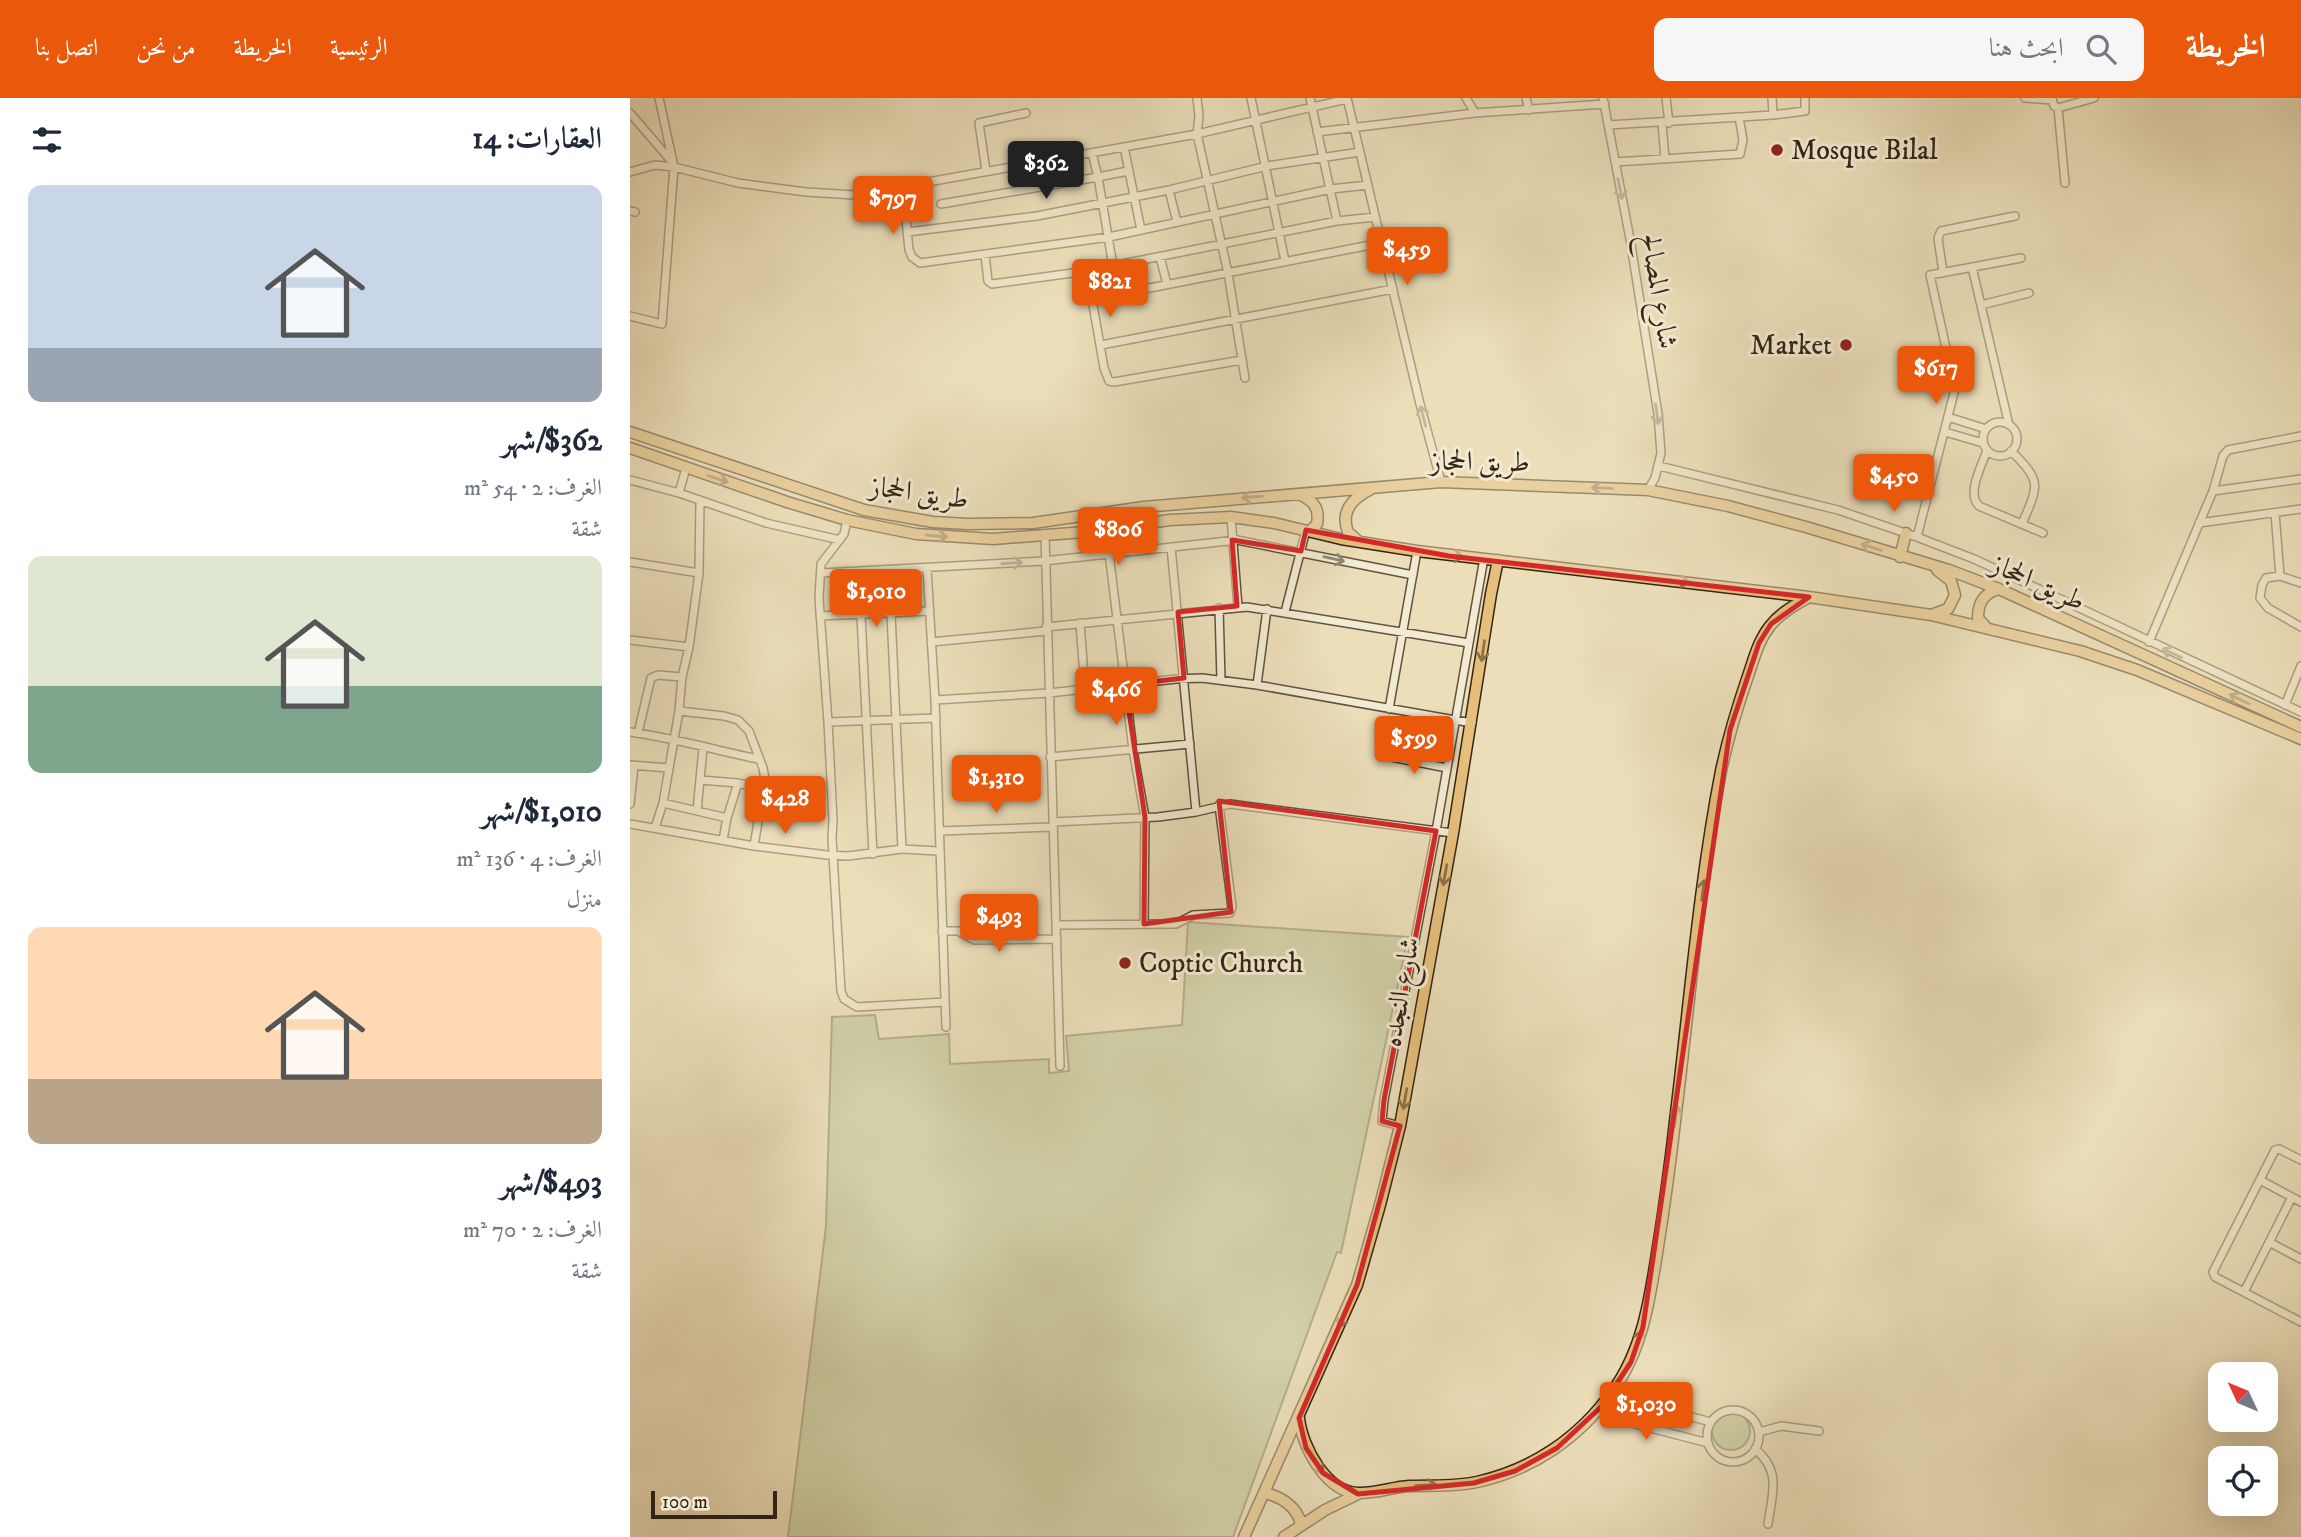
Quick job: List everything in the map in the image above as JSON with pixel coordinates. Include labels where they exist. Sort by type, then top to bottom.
[{"type":"main road","name":"طريق الحجاز","points":[[630,432],[833,502],[889,516],[968,524],[1033,523],[1144,507],[1441,482],[1648,490],[1728,506],[1806,527],[1929,564],[1999,589],[2301,727]]},
{"type":"main road","name":"طريق الحجاز","points":[[630,448],[847,520],[916,534],[993,539],[1170,520],[1231,517],[1417,551],[1809,597],[1931,615],[2080,651],[2137,670],[2301,739]]},
{"type":"main road","points":[[1362,543],[1348,532],[1346,514],[1356,497],[1376,486]]},
{"type":"main road","points":[[1297,493],[1310,499],[1316,507],[1317,524],[1308,531]]},
{"type":"main road","points":[[1900,557],[1912,535]]},
{"type":"main road","name":"شارع النجده","points":[[1244,1537],[1357,1285],[1400,1126],[1453,833],[1498,560]]},
{"type":"main road","points":[[1929,564],[1951,581],[1955,595],[1948,609],[1931,615]]},
{"type":"main road","points":[[1986,627],[1978,618],[1978,610],[1985,596],[1999,589]]},
{"type":"main road","points":[[1284,1537],[1301,1524],[1358,1494],[1399,1487],[1474,1483],[1515,1471],[1557,1448],[1602,1406],[1631,1362],[1643,1327],[1669,1179],[1710,838],[1730,730],[1759,643],[1771,624],[1809,597]]},
{"type":"main road","points":[[1299,1418],[1306,1448],[1317,1465],[1331,1480],[1358,1494]]},
{"type":"main road","points":[[1265,1493],[1289,1504],[1297,1513],[1301,1524]]},
{"type":"street","points":[[630,316],[662,324],[673,165],[659,98]]},
{"type":"street","points":[[1197,98],[1197,134],[1228,273],[1245,378]]},
{"type":"street","points":[[1251,98],[1258,121],[1285,261]]},
{"type":"street","points":[[1310,98],[1337,222]]},
{"type":"street","points":[[1466,98],[1475,113]]},
{"type":"street","points":[[1526,98],[1529,110]]},
{"type":"street","points":[[1665,159],[1666,98]]},
{"type":"street","points":[[1772,98],[1773,115]]},
{"type":"street","points":[[1608,125],[1805,111],[1805,98]]},
{"type":"street","points":[[2025,98],[2052,99],[2054,106],[2058,108],[2065,183]]},
{"type":"street","points":[[2058,108],[2094,98]]},
{"type":"street","points":[[630,172],[655,165],[673,165],[738,183],[855,195],[903,189],[986,171],[1197,134],[1347,99],[1441,482]]},
{"type":"street","points":[[1317,132],[1604,101]]},
{"type":"street","name":"شارع المصالح","points":[[1604,101],[1630,239],[1658,414],[1661,453],[1659,466],[1648,490]]},
{"type":"street","points":[[986,171],[979,123],[1026,113]]},
{"type":"street","points":[[1615,162],[1740,154],[1744,140],[1739,117]]},
{"type":"street","points":[[632,119],[673,165]]},
{"type":"street","points":[[1124,147],[1141,230]]},
{"type":"street","points":[[907,232],[1037,216],[1169,190],[1267,166],[1360,152]]},
{"type":"street","points":[[1092,153],[1104,204],[1113,266]]},
{"type":"street","points":[[941,204],[1128,171]]},
{"type":"street","points":[[903,189],[912,257],[920,263],[1109,237],[1331,189],[1368,185]]},
{"type":"street","points":[[1169,190],[1177,222]]},
{"type":"street","points":[[985,255],[988,281],[992,284],[1087,271],[1375,216]]},
{"type":"street","points":[[1943,272],[1938,236],[1941,231],[2015,216]]},
{"type":"street","points":[[1093,299],[1381,243]]},
{"type":"street","points":[[1160,257],[1167,284]]},
{"type":"street","points":[[1912,535],[1945,432],[1955,389],[1930,275],[2021,258]]},
{"type":"street","points":[[1945,432],[1985,447],[1999,456],[2011,452],[2017,440],[2010,425],[1972,267]]},
{"type":"street","points":[[1087,271],[1107,378],[1114,382],[1242,360]]},
{"type":"street","points":[[1101,345],[1393,289]]},
{"type":"street","points":[[1981,306],[2029,293]]},
{"type":"street","points":[[1948,417],[1986,429],[1997,422],[2010,425]]},
{"type":"street","points":[[1986,429],[1985,447],[1973,493],[1974,501],[1979,506],[2043,533]]},
{"type":"street","points":[[2149,642],[2213,491],[2223,456],[2228,450],[2301,436]]},
{"type":"street","points":[[2011,452],[2029,468],[2035,484],[2034,495],[2022,524]]},
{"type":"street","points":[[1659,466],[1838,510],[1912,535],[1974,559],[2301,712]]},
{"type":"street","points":[[679,492],[686,468]]},
{"type":"street","points":[[2213,491],[2301,479]]},
{"type":"street","points":[[630,480],[679,492],[766,523],[840,540]]},
{"type":"street","points":[[655,828],[663,803],[689,647],[699,573],[700,500]]},
{"type":"street","points":[[2199,523],[2301,509]]},
{"type":"street","points":[[2275,513],[2280,576]]},
{"type":"street","points":[[1231,517],[1238,607]]},
{"type":"street","points":[[847,520],[840,540],[821,564],[818,598],[834,820],[833,856],[841,991],[844,999],[857,1007],[945,1002]]},
{"type":"street","points":[[1106,528],[1133,750],[1145,817],[1144,924]]},
{"type":"street","points":[[1285,612],[1308,531]]},
{"type":"street","points":[[1045,534],[1060,1066]]},
{"type":"street","points":[[821,573],[1044,561],[1246,540],[1413,575]]},
{"type":"street","points":[[1171,547],[1196,812]]},
{"type":"street","points":[[1389,709],[1417,551]]},
{"type":"street","points":[[1400,1126],[1382,1121],[1384,1100],[1436,831],[1484,558]]},
{"type":"street","points":[[630,562],[699,573]]},
{"type":"street","points":[[927,569],[936,718],[946,1027]]},
{"type":"street","points":[[2301,583],[2280,576],[2266,578],[2260,598],[2261,602],[2301,627]]},
{"type":"street","points":[[931,642],[1238,607],[1267,609],[1469,643]]},
{"type":"street","points":[[1219,608],[1221,680]]},
{"type":"street","points":[[1258,685],[1267,609]]},
{"type":"street","points":[[820,616],[929,611]]},
{"type":"street","points":[[891,614],[902,849]]},
{"type":"street","points":[[861,616],[873,854]]},
{"type":"street","points":[[2102,636],[2107,622]]},
{"type":"street","points":[[1080,623],[1085,689]]},
{"type":"street","points":[[630,640],[689,647]]},
{"type":"street","points":[[2285,705],[2301,666]]},
{"type":"street","points":[[682,677],[658,675],[651,678],[634,733],[674,738],[703,748],[758,759]]},
{"type":"street","points":[[935,699],[1049,693],[1184,678],[1258,685],[1472,723]]},
{"type":"street","points":[[679,711],[724,716],[738,720],[749,731],[765,779],[754,846]]},
{"type":"street","points":[[828,722],[936,718]]},
{"type":"street","points":[[1051,757],[1190,744]]},
{"type":"street","points":[[697,811],[703,748]]},
{"type":"street","points":[[1386,756],[1447,768]]},
{"type":"street","points":[[630,803],[632,765],[669,768]]},
{"type":"street","points":[[701,780],[738,783],[763,789]]},
{"type":"street","points":[[723,840],[738,783]]},
{"type":"street","points":[[663,803],[727,818]]},
{"type":"street","points":[[940,831],[1123,820],[1196,812],[1219,805],[1236,804],[1453,833]]},
{"type":"street","points":[[1057,925],[1178,923],[1193,915],[1231,912],[1219,805]]},
{"type":"street","points":[[630,824],[754,846],[833,856],[902,849],[939,851]]},
{"type":"street","points":[[942,931],[958,931],[974,940],[1057,939]]},
{"type":"street","points":[[2301,1160],[2276,1149],[2213,1272],[2215,1277],[2301,1322]]},
{"type":"street","points":[[2260,1180],[2301,1202]]},
{"type":"street","points":[[2244,1292],[2292,1197]]},
{"type":"street","points":[[2269,1242],[2301,1259]]},
{"type":"street","points":[[1615,1390],[1635,1402],[1711,1422]]},
{"type":"street","points":[[1602,1406],[1624,1421],[1708,1443]]},
{"type":"street","points":[[1734,1410],[1750,1416],[1759,1432],[1755,1449],[1742,1460],[1734,1462],[1717,1457],[1708,1443],[1711,1422],[1725,1411],[1734,1410]]},
{"type":"street","points":[[1759,1432],[1781,1426],[1819,1431]]},
{"type":"street","points":[[1755,1449],[1770,1465],[1774,1475],[1768,1524]]},
{"type":"highlighted area","points":[[1306,530],[1449,556],[1809,597],[1771,624],[1759,643],[1730,730],[1643,1327],[1631,1362],[1602,1406],[1557,1448],[1515,1471],[1474,1483],[1358,1494],[1323,1473],[1306,1448],[1299,1418],[1357,1285],[1400,1126],[1382,1121],[1384,1100],[1436,831],[1219,801],[1231,912],[1144,924],[1145,817],[1125,685],[1184,678],[1178,612],[1237,606],[1232,540],[1301,551]]},
{"type":"green space","points":[[1188,922],[1408,937],[1341,1253],[1337,1252],[1233,1537],[788,1537],[826,1226],[832,1017],[875,1015],[879,1039],[949,1034],[950,1064],[1049,1059],[1049,1073],[1069,1071],[1066,1036],[1182,1025]]},
{"type":"green space","points":[[1731,1412],[1745,1417],[1750,1431],[1745,1445],[1731,1450],[1717,1445],[1712,1431],[1717,1417]]},
{"type":"place","name":"Mosque Bilal","points":[[1777,150]]},
{"type":"place","name":"Market","points":[[1846,345]]},
{"type":"place","name":"Coptic Church","points":[[1125,963]]}]
